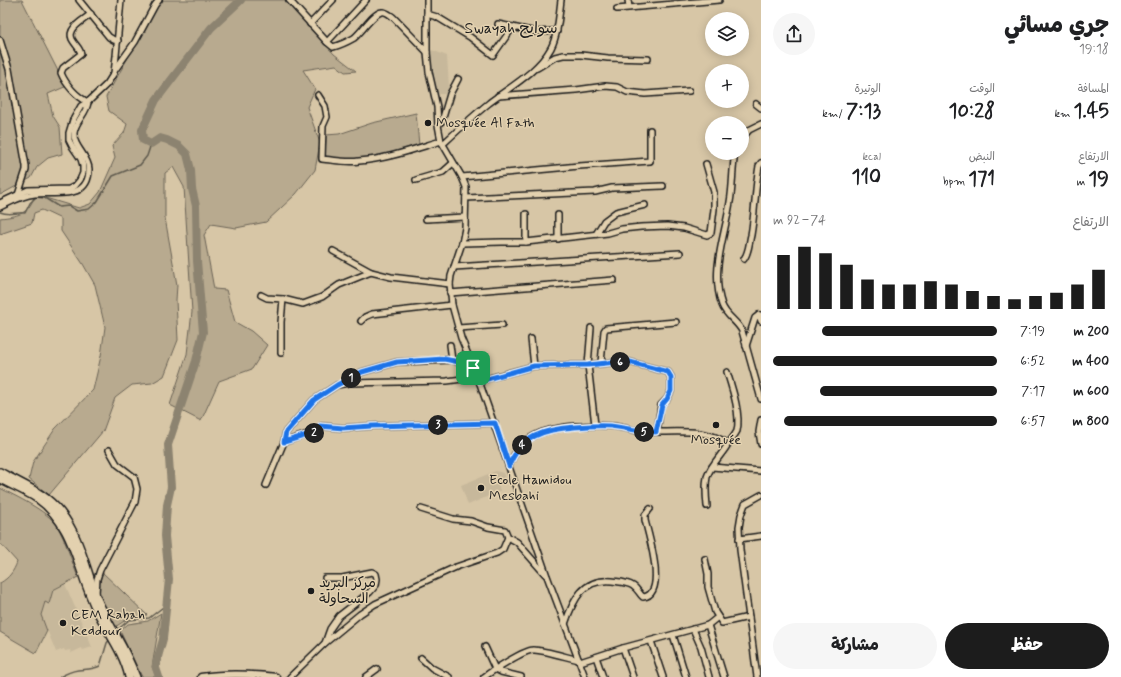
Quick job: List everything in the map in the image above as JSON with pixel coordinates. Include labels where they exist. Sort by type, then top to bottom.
[{"type":"highway","points":[[0,472],[40,494],[54,504],[65,517],[77,539],[96,594],[110,628]]},
{"type":"highway","points":[[0,479],[37,498],[60,521],[72,542],[92,600],[110,628],[136,677]]},
{"type":"highway","points":[[118,643],[129,677]]},
{"type":"main road","points":[[201,677],[237,674],[276,677]]},
{"type":"street","points":[[79,0],[109,37],[118,41]]},
{"type":"street","points":[[114,73],[121,0]]},
{"type":"street","points":[[0,204],[19,194],[32,190],[69,189],[75,186],[80,180],[83,173],[83,166],[81,159],[69,140],[69,133],[73,120],[81,106],[88,102],[107,84],[135,42],[159,0]]},
{"type":"street","points":[[289,0],[333,47],[341,45],[355,37],[376,15],[382,12],[387,12],[427,52]]},
{"type":"street","points":[[294,5],[298,0]]},
{"type":"street","points":[[310,24],[333,0]]},
{"type":"street","points":[[327,42],[366,0]]},
{"type":"street","points":[[532,71],[550,48],[557,31],[561,0]]},
{"type":"street","points":[[628,0],[629,7]]},
{"type":"street","points":[[617,9],[719,0]]},
{"type":"street","points":[[426,1],[427,52],[429,72],[437,107],[438,125],[442,142],[466,187],[462,243],[451,276],[450,284],[452,305],[458,328],[495,423],[547,576],[585,677]]},
{"type":"street","points":[[88,102],[72,90],[62,73],[63,68],[80,55],[80,50],[72,39],[74,27],[91,14]]},
{"type":"street","points":[[426,14],[437,17],[470,37],[493,55],[513,27]]},
{"type":"street","points":[[498,24],[536,32],[557,31]]},
{"type":"street","points":[[0,40],[9,69],[26,166],[17,200]]},
{"type":"street","points":[[318,95],[325,106],[326,117],[323,126],[322,159],[358,162],[373,160],[442,142],[498,96],[532,71],[555,57],[563,54],[581,54],[608,58],[648,59]]},
{"type":"street","points":[[438,125],[442,121],[450,94],[458,79]]},
{"type":"street","points":[[498,96],[576,90],[605,86],[617,88],[627,92],[645,94],[689,91]]},
{"type":"street","points":[[0,207],[37,194],[71,193],[83,186],[89,168],[84,155],[76,145],[74,132],[88,102]]},
{"type":"street","points":[[749,131],[761,124]]},
{"type":"street","points":[[462,177],[650,161],[650,130]]},
{"type":"street","points":[[734,160],[730,201],[719,249],[719,293],[725,312],[739,325],[742,331],[761,399]]},
{"type":"street","points":[[416,180],[443,172],[453,163]]},
{"type":"street","points":[[744,259],[747,255],[754,217],[757,176],[761,163]]},
{"type":"street","points":[[462,243],[526,242],[608,233],[622,228],[667,226],[684,228],[704,235],[710,233],[714,209],[714,192],[706,164]]},
{"type":"street","points":[[466,198],[595,192],[612,188],[663,186]]},
{"type":"street","points":[[596,234],[604,221],[616,212],[645,205]]},
{"type":"street","points":[[526,214],[526,242]]},
{"type":"street","points":[[558,215],[558,238]]},
{"type":"street","points":[[426,219],[465,217]]},
{"type":"street","points":[[754,217],[761,217]]},
{"type":"street","points":[[333,251],[371,272],[391,278],[450,284]]},
{"type":"street","points":[[454,267],[680,253]]},
{"type":"street","points":[[261,295],[267,298],[283,299],[303,304],[322,297],[339,285],[371,272]]},
{"type":"street","points":[[450,294],[614,280]]},
{"type":"street","points":[[281,353],[280,322],[283,299]]},
{"type":"street","points":[[361,321],[365,317],[372,314],[452,305]]},
{"type":"street","points":[[746,346],[755,318],[760,315],[761,321]]},
{"type":"street","points":[[602,364],[604,331],[606,328],[676,322]]},
{"type":"street","points":[[458,328],[502,325]]},
{"type":"street","points":[[591,328],[588,365],[595,425]]},
{"type":"street","points":[[531,339],[534,366]]},
{"type":"street","points":[[450,345],[452,360]]},
{"type":"street","points":[[266,485],[284,442],[286,432],[314,400],[337,385],[362,372],[397,362],[452,360],[473,368]]},
{"type":"street","points":[[337,385],[349,383],[478,379],[534,366],[588,365],[626,361],[668,372],[671,377],[671,391],[662,405],[656,432]]},
{"type":"street","points":[[707,506],[707,476],[736,432],[738,423],[727,372]]},
{"type":"street","points":[[761,420],[759,432],[761,444]]},
{"type":"street","points":[[284,442],[317,432],[320,426],[343,428],[495,423]]},
{"type":"street","points":[[509,466],[513,455],[521,446],[543,431],[560,428],[595,425],[656,432],[696,433],[714,436],[728,444]]},
{"type":"street","points":[[96,594],[99,574],[134,505],[137,493],[134,477],[117,464],[109,450]]},
{"type":"street","points":[[712,467],[761,471]]},
{"type":"street","points":[[757,677],[739,539],[739,527],[745,504],[761,495]]},
{"type":"street","points":[[421,509],[453,519],[471,521],[488,527],[505,530],[508,537],[517,542],[547,576]]},
{"type":"street","points":[[565,625],[573,604],[585,587],[592,583],[600,581],[624,582],[636,589],[643,598],[649,595],[652,591],[656,567],[645,520],[650,509]]},
{"type":"street","points":[[739,539],[761,536]]},
{"type":"street","points":[[290,677],[325,643],[360,614],[375,604],[456,567],[496,554],[503,549],[508,537]]},
{"type":"street","points":[[705,558],[708,574],[708,587],[715,612],[722,623],[749,617]]},
{"type":"street","points":[[325,578],[342,578],[372,572],[376,574],[377,579],[376,585],[370,592],[335,620],[325,643]]},
{"type":"street","points":[[484,677],[523,653],[533,650],[579,661],[708,625],[718,617]]},
{"type":"street","points":[[708,625],[724,677]]},
{"type":"street","points":[[693,629],[701,647],[709,677]]},
{"type":"street","points":[[673,635],[686,677]]},
{"type":"street","points":[[651,641],[663,677]]},
{"type":"street","points":[[485,647],[495,669],[521,677]]},
{"type":"street","points":[[623,648],[633,677]]},
{"type":"street","points":[[596,657],[603,677]]},
{"type":"street","points":[[421,658],[432,668],[449,677]]},
{"type":"street","points":[[366,677],[377,669]]},
{"type":"shaded area","points":[[0,0],[22,0],[67,86],[48,94],[53,116],[60,127],[62,154],[48,158],[37,167],[31,178],[0,195]]},
{"type":"shaded area","points":[[160,0],[287,0],[334,54],[356,71],[345,72],[336,65],[303,70],[315,89],[307,107],[320,143],[315,170],[296,194],[266,222],[236,228],[211,224],[204,235],[214,289],[226,290],[235,322],[251,331],[267,345],[252,369],[219,381],[201,421],[170,405],[187,354],[192,312],[184,187],[173,167],[165,173],[165,218],[177,285],[176,300],[178,340],[164,376],[152,383],[132,385],[115,398],[103,431],[49,495],[29,479],[33,462],[55,429],[93,390],[101,356],[105,327],[95,285],[61,231],[61,219],[42,210],[34,213],[32,223],[0,234],[0,218],[21,214],[29,208],[34,197],[49,199],[79,208],[90,204],[100,192],[115,158],[112,146],[124,133],[127,124],[109,111],[106,97]]},
{"type":"shaded area","points":[[429,49],[447,56],[448,94],[438,94]]},
{"type":"shaded area","points":[[416,113],[419,145],[377,157],[359,160],[325,157],[326,135],[339,134],[372,123]]},
{"type":"shaded area","name":"Ecole Hamidou Mesbahi","points":[[496,471],[503,473],[506,479],[497,483],[500,491],[468,505],[461,485]]},
{"type":"shaded area","points":[[0,488],[31,504],[53,520],[63,538],[78,577],[53,590],[49,604],[45,602],[41,615],[47,631],[36,653],[0,632],[0,583],[11,574],[17,562],[0,543]]},
{"type":"shaded area","points":[[102,572],[147,615],[129,618],[115,627],[98,592]]},
{"type":"shaded area","name":"CEM Rabah Keddour","points":[[65,584],[92,647],[83,650],[82,648],[71,653],[70,650],[65,651],[64,649],[56,652],[41,615],[45,602],[49,603],[53,590]]},
{"type":"shaded area","points":[[161,613],[152,667],[156,677],[142,677],[120,631],[128,624],[148,621]]},
{"type":"waterway","points":[[159,677],[156,664],[163,639],[169,579],[165,536],[167,505],[171,487],[168,445],[196,361],[203,332],[197,261],[196,206],[192,189],[191,170],[187,154],[179,146],[167,140],[160,138],[151,144],[143,140],[142,130],[156,100],[211,28],[241,0]]},
{"type":"waterway","points":[[0,212],[7,214],[25,213],[30,203],[36,197],[43,197],[59,207],[69,206],[77,211],[89,209],[97,202],[113,176],[140,165],[147,156],[151,144]]},
{"type":"waterway","points":[[116,631],[129,620],[149,618],[167,604]]},
{"type":"waterway","points":[[60,677],[73,671],[92,669],[100,666],[107,643],[110,639]]},
{"type":"place","name":"Mosquée Al Fath","points":[[428,123]]},
{"type":"place","name":"Mosquée","points":[[716,425]]},
{"type":"place","name":"Ecole Hamidou Mesbahi","points":[[481,488]]},
{"type":"place","name":"مركز البريد السحاولة","points":[[311,591]]},
{"type":"place","name":"CEM Rabah Keddour","points":[[63,623]]},
{"type":"district","name":"Swayah سوايح","points":[[511,28]]},
{"type":"route","points":[[444,359],[459,362],[473,368],[480,381],[522,368],[534,366],[588,365],[626,361],[668,372],[671,377],[671,391],[662,405],[656,432],[645,432],[612,426],[595,425],[543,431],[533,436],[521,446],[513,455],[509,466],[495,423],[343,428],[320,426],[317,432],[284,442],[286,432],[314,400],[337,385],[362,372],[397,362],[444,359]]}]
